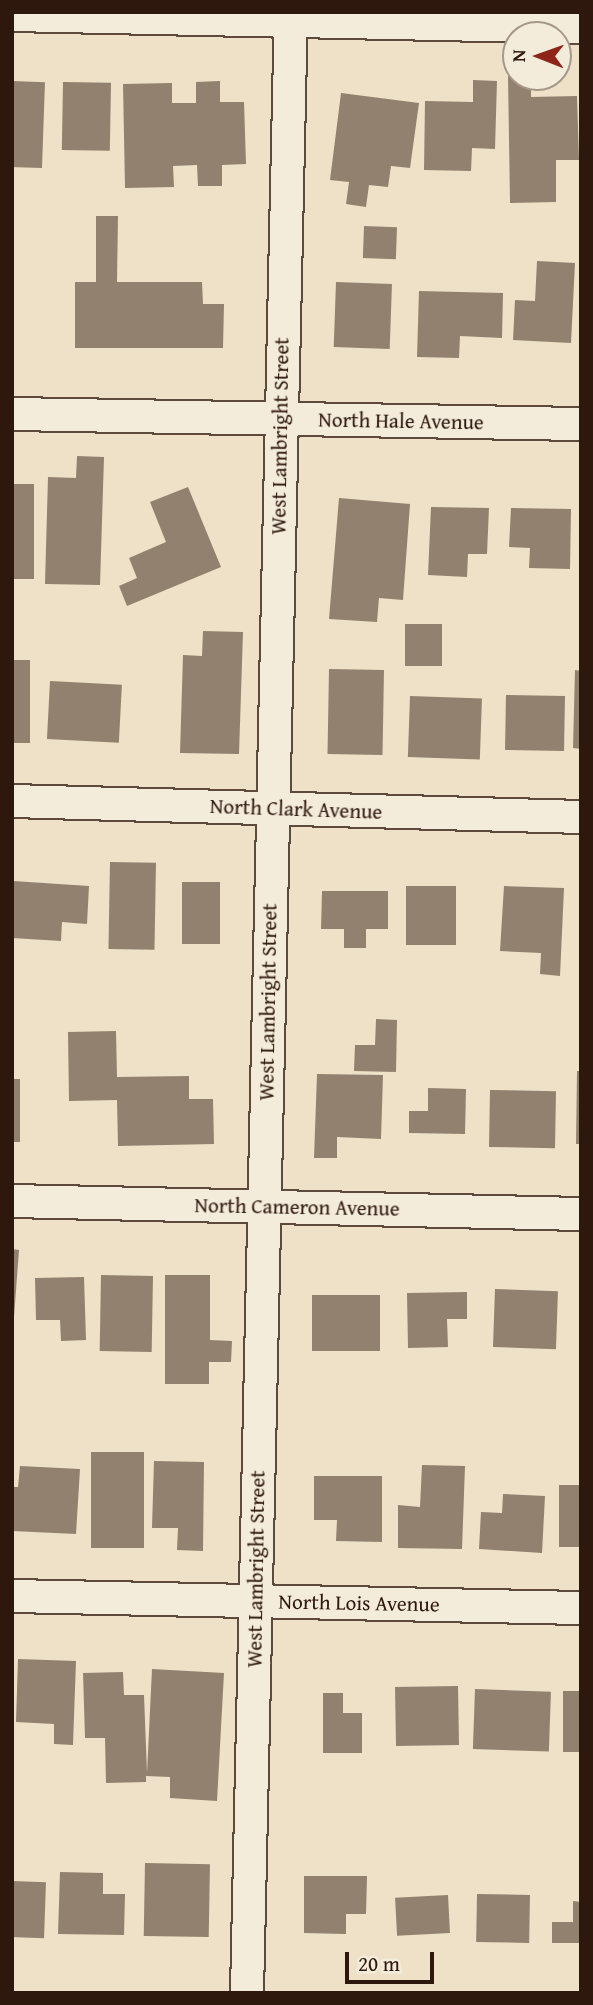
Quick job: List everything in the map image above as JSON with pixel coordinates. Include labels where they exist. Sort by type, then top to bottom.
[{"type":"street","points":[[12,15],[291,17],[581,27]]},
{"type":"street","name":"West Lambright Street","points":[[247,1993],[291,17]]},
{"type":"street","name":"North Hale Avenue","points":[[12,414],[581,424]]},
{"type":"street","name":"North Clark Avenue","points":[[12,801],[581,817]]},
{"type":"street","name":"North Cameron Avenue","points":[[12,1201],[581,1214]]},
{"type":"street","name":"North Lois Avenue","points":[[12,1596],[581,1608]]},
{"type":"building","points":[[473,80],[497,81],[495,149],[472,148],[471,171],[424,170],[425,101],[473,102]]},
{"type":"building","points":[[12,81],[45,82],[42,168],[12,167]]},
{"type":"building","points":[[220,81],[220,102],[244,102],[246,164],[222,165],[222,186],[198,186],[197,165],[173,166],[174,187],[125,188],[123,84],[172,83],[172,103],[196,103],[196,82]]},
{"type":"building","points":[[63,82],[111,83],[110,151],[62,150]]},
{"type":"building","points":[[508,91],[531,91],[531,97],[577,96],[579,160],[556,160],[556,202],[510,203]]},
{"type":"building","points":[[341,93],[419,103],[410,168],[391,166],[388,187],[369,185],[366,207],[346,204],[349,182],[330,180]]},
{"type":"building","points":[[96,216],[118,216],[117,282],[202,282],[203,304],[224,304],[223,348],[75,348],[75,282],[96,282]]},
{"type":"building","points":[[364,226],[397,227],[396,259],[363,258]]},
{"type":"building","points":[[537,261],[575,263],[571,343],[513,340],[515,300],[535,301]]},
{"type":"building","points":[[336,282],[392,284],[390,349],[334,347]]},
{"type":"building","points":[[419,291],[503,293],[502,338],[460,336],[459,358],[417,357]]},
{"type":"building","points":[[77,456],[104,457],[100,585],[45,584],[48,477],[76,478]]},
{"type":"building","points":[[12,484],[34,484],[34,579],[12,579]]},
{"type":"building","points":[[188,487],[221,567],[127,606],[119,586],[137,578],[129,558],[166,542],[150,502]]},
{"type":"building","points":[[339,498],[410,504],[403,600],[379,598],[377,622],[329,619]]},
{"type":"building","points":[[431,507],[489,508],[487,554],[468,554],[467,577],[428,575]]},
{"type":"building","points":[[511,508],[571,509],[570,569],[529,568],[530,548],[509,547]]},
{"type":"building","points":[[405,624],[442,624],[442,666],[405,666]]},
{"type":"building","points":[[203,631],[243,632],[239,754],[180,753],[183,655],[202,656]]},
{"type":"building","points":[[12,660],[30,660],[30,743],[12,743]]},
{"type":"building","points":[[329,669],[384,670],[383,755],[328,754]]},
{"type":"building","points":[[575,670],[581,671],[581,749],[573,748]]},
{"type":"building","points":[[50,681],[122,685],[119,743],[47,739]]},
{"type":"building","points":[[506,695],[565,696],[564,751],[505,750]]},
{"type":"building","points":[[410,696],[482,699],[480,759],[408,757]]},
{"type":"building","points":[[110,862],[156,863],[154,950],[108,949]]},
{"type":"building","points":[[13,881],[89,886],[87,924],[62,922],[61,941],[12,938]]},
{"type":"building","points":[[182,882],[220,882],[220,944],[182,944]]},
{"type":"building","points":[[406,886],[456,886],[456,945],[406,945]]},
{"type":"building","points":[[504,886],[564,888],[560,976],[540,974],[541,953],[500,951]]},
{"type":"building","points":[[322,891],[388,891],[388,929],[366,929],[366,948],[344,948],[344,929],[321,929]]},
{"type":"building","points":[[376,1019],[397,1020],[396,1072],[354,1071],[355,1045],[375,1045]]},
{"type":"building","points":[[116,1031],[117,1077],[189,1076],[189,1099],[213,1099],[214,1144],[118,1146],[117,1100],[69,1101],[68,1032]]},
{"type":"building","points":[[577,1071],[581,1071],[581,1144],[576,1144]]},
{"type":"building","points":[[317,1074],[383,1075],[381,1139],[337,1137],[337,1158],[314,1158]]},
{"type":"building","points":[[12,1079],[20,1079],[20,1142],[12,1142]]},
{"type":"building","points":[[428,1088],[466,1089],[465,1134],[409,1133],[409,1111],[428,1111]]},
{"type":"building","points":[[490,1090],[556,1091],[555,1148],[489,1147]]},
{"type":"building","points":[[12,1249],[19,1250],[14,1317],[12,1317]]},
{"type":"building","points":[[101,1275],[153,1276],[152,1352],[100,1351]]},
{"type":"building","points":[[165,1275],[210,1275],[210,1340],[232,1341],[231,1362],[209,1362],[209,1384],[165,1384]]},
{"type":"building","points":[[84,1277],[86,1340],[61,1341],[60,1320],[36,1320],[35,1278]]},
{"type":"building","points":[[495,1289],[558,1291],[556,1349],[493,1347]]},
{"type":"building","points":[[467,1292],[467,1319],[447,1319],[448,1347],[408,1348],[407,1293]]},
{"type":"building","points":[[312,1295],[380,1295],[380,1351],[312,1351]]},
{"type":"building","points":[[91,1452],[144,1452],[144,1548],[91,1548]]},
{"type":"building","points":[[154,1461],[204,1462],[203,1551],[177,1550],[178,1528],[152,1528]]},
{"type":"building","points":[[422,1465],[465,1466],[462,1549],[398,1548],[398,1505],[420,1507]]},
{"type":"building","points":[[20,1466],[80,1469],[76,1534],[12,1531],[12,1487],[18,1487]]},
{"type":"building","points":[[314,1476],[382,1476],[382,1542],[336,1541],[337,1520],[314,1520]]},
{"type":"building","points":[[559,1485],[581,1485],[581,1547],[559,1547]]},
{"type":"building","points":[[503,1494],[545,1496],[542,1553],[479,1549],[481,1512],[502,1513]]},
{"type":"building","points":[[18,1659],[76,1661],[73,1745],[54,1744],[54,1724],[16,1722]]},
{"type":"building","points":[[152,1669],[224,1673],[217,1801],[170,1798],[170,1777],[146,1776],[146,1782],[106,1783],[105,1738],[85,1738],[83,1673],[123,1672],[124,1695],[144,1695],[147,1773]]},
{"type":"building","points":[[458,1686],[459,1745],[396,1746],[395,1687]]},
{"type":"building","points":[[475,1689],[551,1692],[549,1752],[473,1749]]},
{"type":"building","points":[[563,1691],[581,1691],[581,1752],[563,1752]]},
{"type":"building","points":[[323,1693],[343,1693],[343,1713],[362,1713],[362,1753],[323,1753]]},
{"type":"building","points":[[145,1863],[210,1864],[209,1937],[144,1936]]},
{"type":"building","points":[[60,1872],[103,1873],[103,1894],[125,1894],[124,1935],[58,1934]]},
{"type":"building","points":[[304,1876],[367,1876],[366,1914],[346,1914],[346,1934],[304,1933]]},
{"type":"building","points":[[12,1881],[46,1882],[44,1938],[12,1937]]},
{"type":"building","points":[[477,1894],[530,1895],[529,1943],[476,1942]]},
{"type":"building","points":[[448,1895],[450,1933],[397,1936],[395,1898]]},
{"type":"building","points":[[573,1901],[581,1902],[581,1943],[552,1943],[552,1922],[573,1922]]}]
